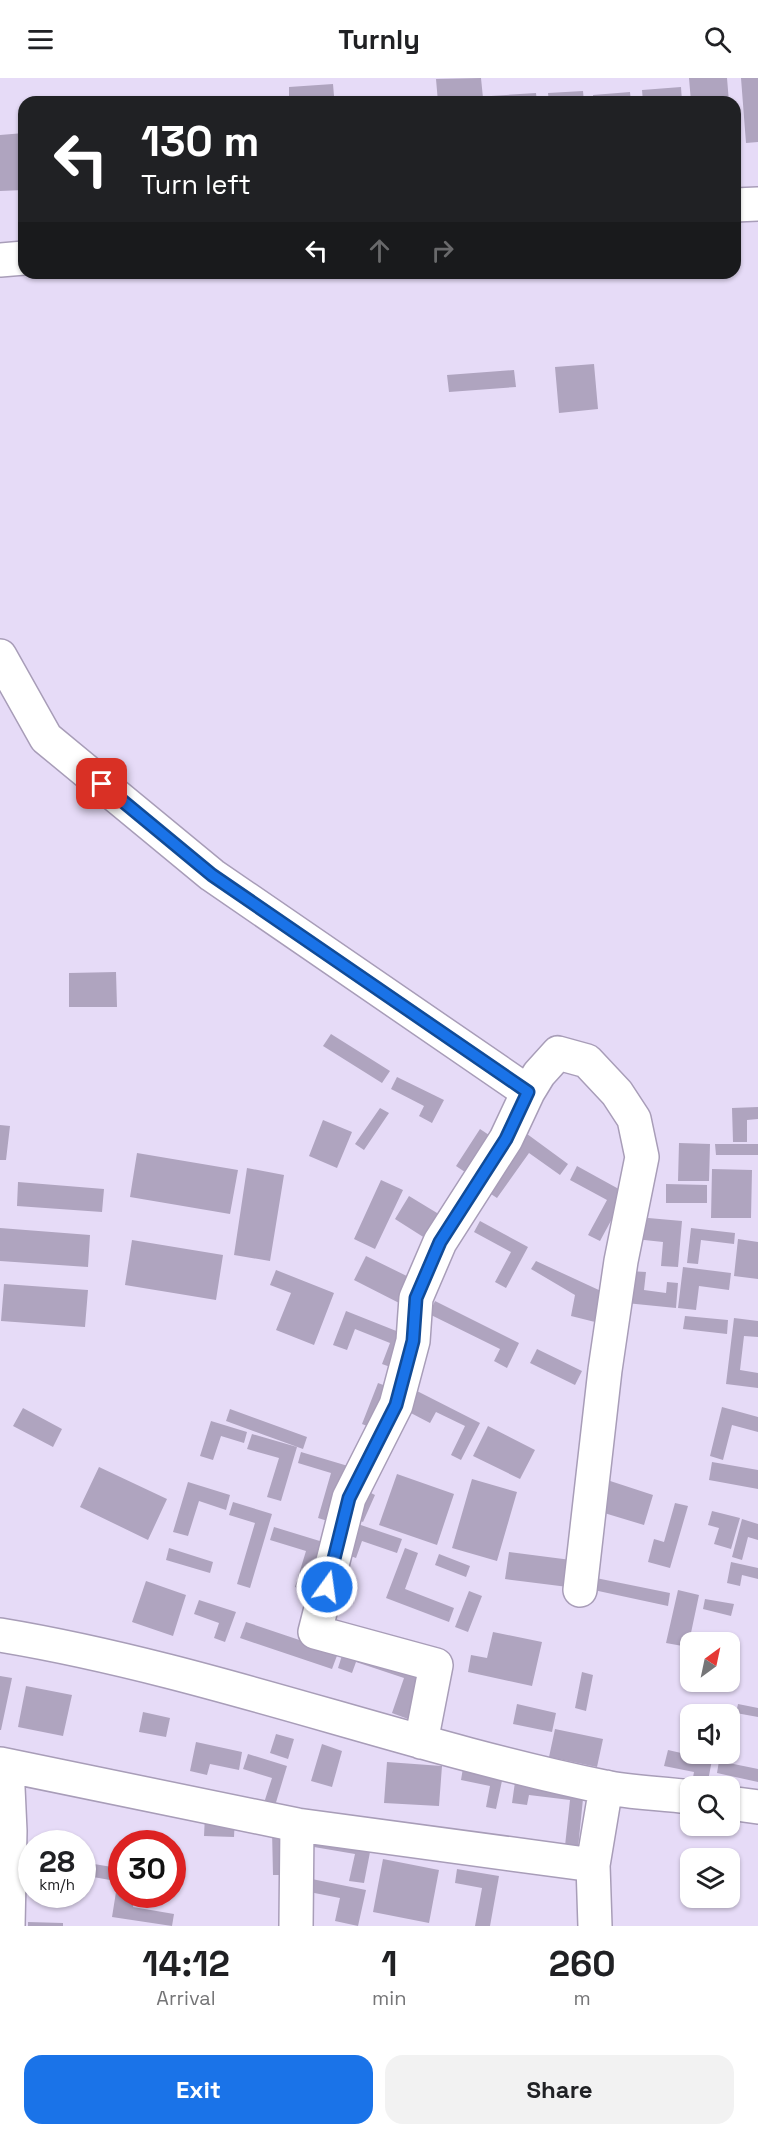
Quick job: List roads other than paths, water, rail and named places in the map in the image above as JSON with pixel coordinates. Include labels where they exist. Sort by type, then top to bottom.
[{"type":"street","points":[[741,205],[758,204]]},
{"type":"street","points":[[0,260],[18,258]]},
{"type":"street","points":[[0,656],[46,738],[193,860],[528,1092]]},
{"type":"street","points":[[421,1742],[436,1665],[315,1632],[349,1498],[396,1405],[413,1341],[416,1298],[440,1242],[506,1139],[528,1092],[558,1053],[587,1061],[617,1093],[634,1119],[642,1157],[621,1261],[605,1370],[580,1590]]},
{"type":"street","points":[[0,1635],[80,1648],[421,1742],[606,1787],[680,1796]]},
{"type":"street","points":[[8,1926],[10,1831],[4,1765],[297,1825],[593,1865]]},
{"type":"street","points":[[595,1926],[593,1865],[606,1787]]},
{"type":"street","points":[[740,1805],[758,1807]]},
{"type":"street","points":[[296,1926],[297,1825]]}]
